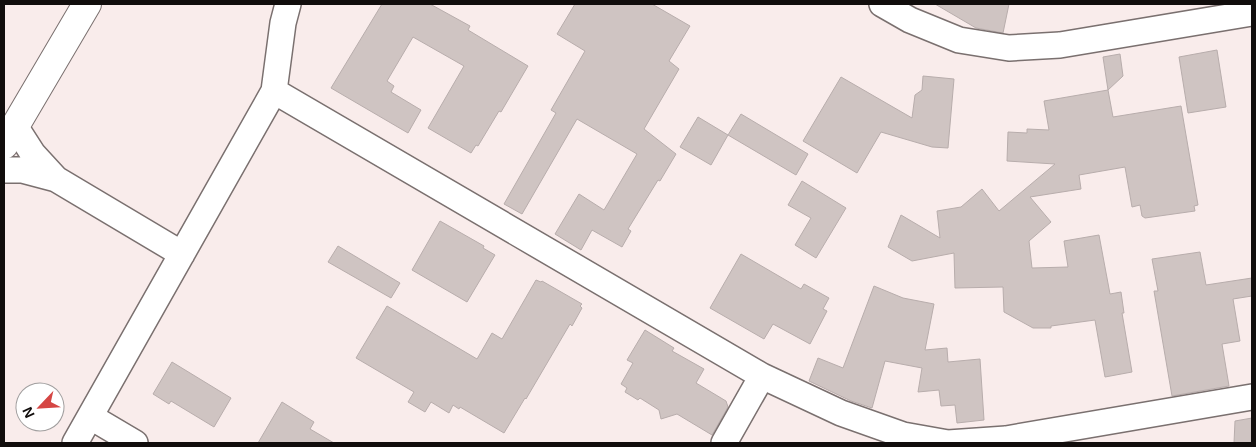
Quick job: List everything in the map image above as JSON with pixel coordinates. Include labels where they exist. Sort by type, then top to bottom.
[{"type":"main road","points":[[9,136],[87,4]]},
{"type":"street","points":[[75,443],[274,91],[283,23],[288,4]]},
{"type":"street","points":[[882,4],[910,20],[959,40],[1009,48],[1060,45],[1252,13]]},
{"type":"street","points":[[274,91],[762,376],[841,413],[903,435],[948,442],[1006,439],[1252,397]]},
{"type":"street","points":[[9,136],[33,154],[56,179]]},
{"type":"street","points":[[4,170],[22,170],[56,179],[182,254]]},
{"type":"street","points":[[724,443],[762,376]]},
{"type":"street","points":[[91,417],[135,443]]},
{"type":"building","points":[[382,4],[430,4],[470,26],[468,30],[528,66],[501,112],[499,111],[478,146],[476,145],[471,153],[428,128],[464,66],[413,37],[387,81],[394,86],[391,92],[421,110],[408,133],[331,88]]},
{"type":"building","points":[[575,4],[652,4],[690,26],[669,61],[679,69],[644,129],[676,154],[628,229],[631,231],[622,247],[592,230],[581,250],[555,234],[579,194],[604,210],[637,154],[577,119],[522,214],[504,204],[556,113],[551,110],[585,51],[557,34]]},
{"type":"building","points":[[935,4],[1009,4],[1003,33],[976,28]]},
{"type":"building","points":[[1217,50],[1226,107],[1188,113],[1179,57]]},
{"type":"building","points":[[1120,54],[1123,76],[1108,90],[1103,57]]},
{"type":"building","points":[[923,76],[954,79],[948,148],[932,147],[881,132],[857,173],[803,141],[841,77],[912,118],[915,95],[922,90]]},
{"type":"building","points":[[1108,90],[1113,117],[1181,106],[1198,205],[1194,206],[1195,211],[1145,218],[1142,216],[1140,205],[1132,207],[1125,167],[1079,175],[1081,189],[1030,197],[1051,222],[1029,241],[1032,268],[1068,267],[1064,241],[1099,235],[1110,294],[1121,292],[1124,313],[1122,313],[1132,372],[1105,377],[1095,320],[1051,326],[1051,328],[1033,328],[1004,312],[1003,287],[955,288],[954,253],[912,261],[888,247],[901,215],[940,238],[937,211],[961,207],[982,189],[999,211],[1055,164],[1007,161],[1008,132],[1027,133],[1027,129],[1049,130],[1044,101]]},
{"type":"building","points":[[741,114],[808,154],[796,175],[728,135]]},
{"type":"building","points":[[698,117],[728,135],[711,165],[680,147]]},
{"type":"building","points":[[802,181],[846,208],[816,258],[795,245],[811,218],[788,205]]},
{"type":"building","points":[[440,221],[484,246],[483,248],[495,255],[467,302],[412,270]]},
{"type":"building","points":[[338,246],[400,283],[391,298],[328,262]]},
{"type":"building","points":[[1200,252],[1206,285],[1252,278],[1252,296],[1233,299],[1240,341],[1222,344],[1229,386],[1172,396],[1154,291],[1158,291],[1152,259]]},
{"type":"building","points":[[741,254],[801,289],[804,284],[829,298],[823,309],[827,311],[810,344],[773,324],[764,339],[710,308]]},
{"type":"building","points":[[536,280],[542,281],[582,304],[580,306],[582,308],[572,326],[570,324],[504,433],[460,407],[459,409],[453,405],[449,413],[431,402],[425,412],[408,402],[414,392],[356,358],[387,306],[477,359],[492,333],[502,339]]},
{"type":"building","points":[[874,286],[903,298],[934,304],[925,350],[947,348],[948,362],[980,359],[984,420],[957,423],[955,405],[941,406],[939,390],[918,392],[922,368],[885,361],[872,408],[851,401],[809,381],[818,358],[843,368]]},
{"type":"building","points":[[645,330],[674,348],[672,351],[704,369],[696,383],[726,401],[728,407],[712,435],[677,414],[661,419],[659,410],[640,398],[638,400],[625,392],[627,388],[621,384],[633,363],[627,360]]},
{"type":"building","points":[[172,362],[231,398],[214,427],[171,401],[169,404],[153,394]]},
{"type":"building","points":[[282,402],[314,422],[310,429],[334,443],[258,443]]},
{"type":"building","points":[[1252,418],[1252,443],[1234,443],[1235,421]]}]
